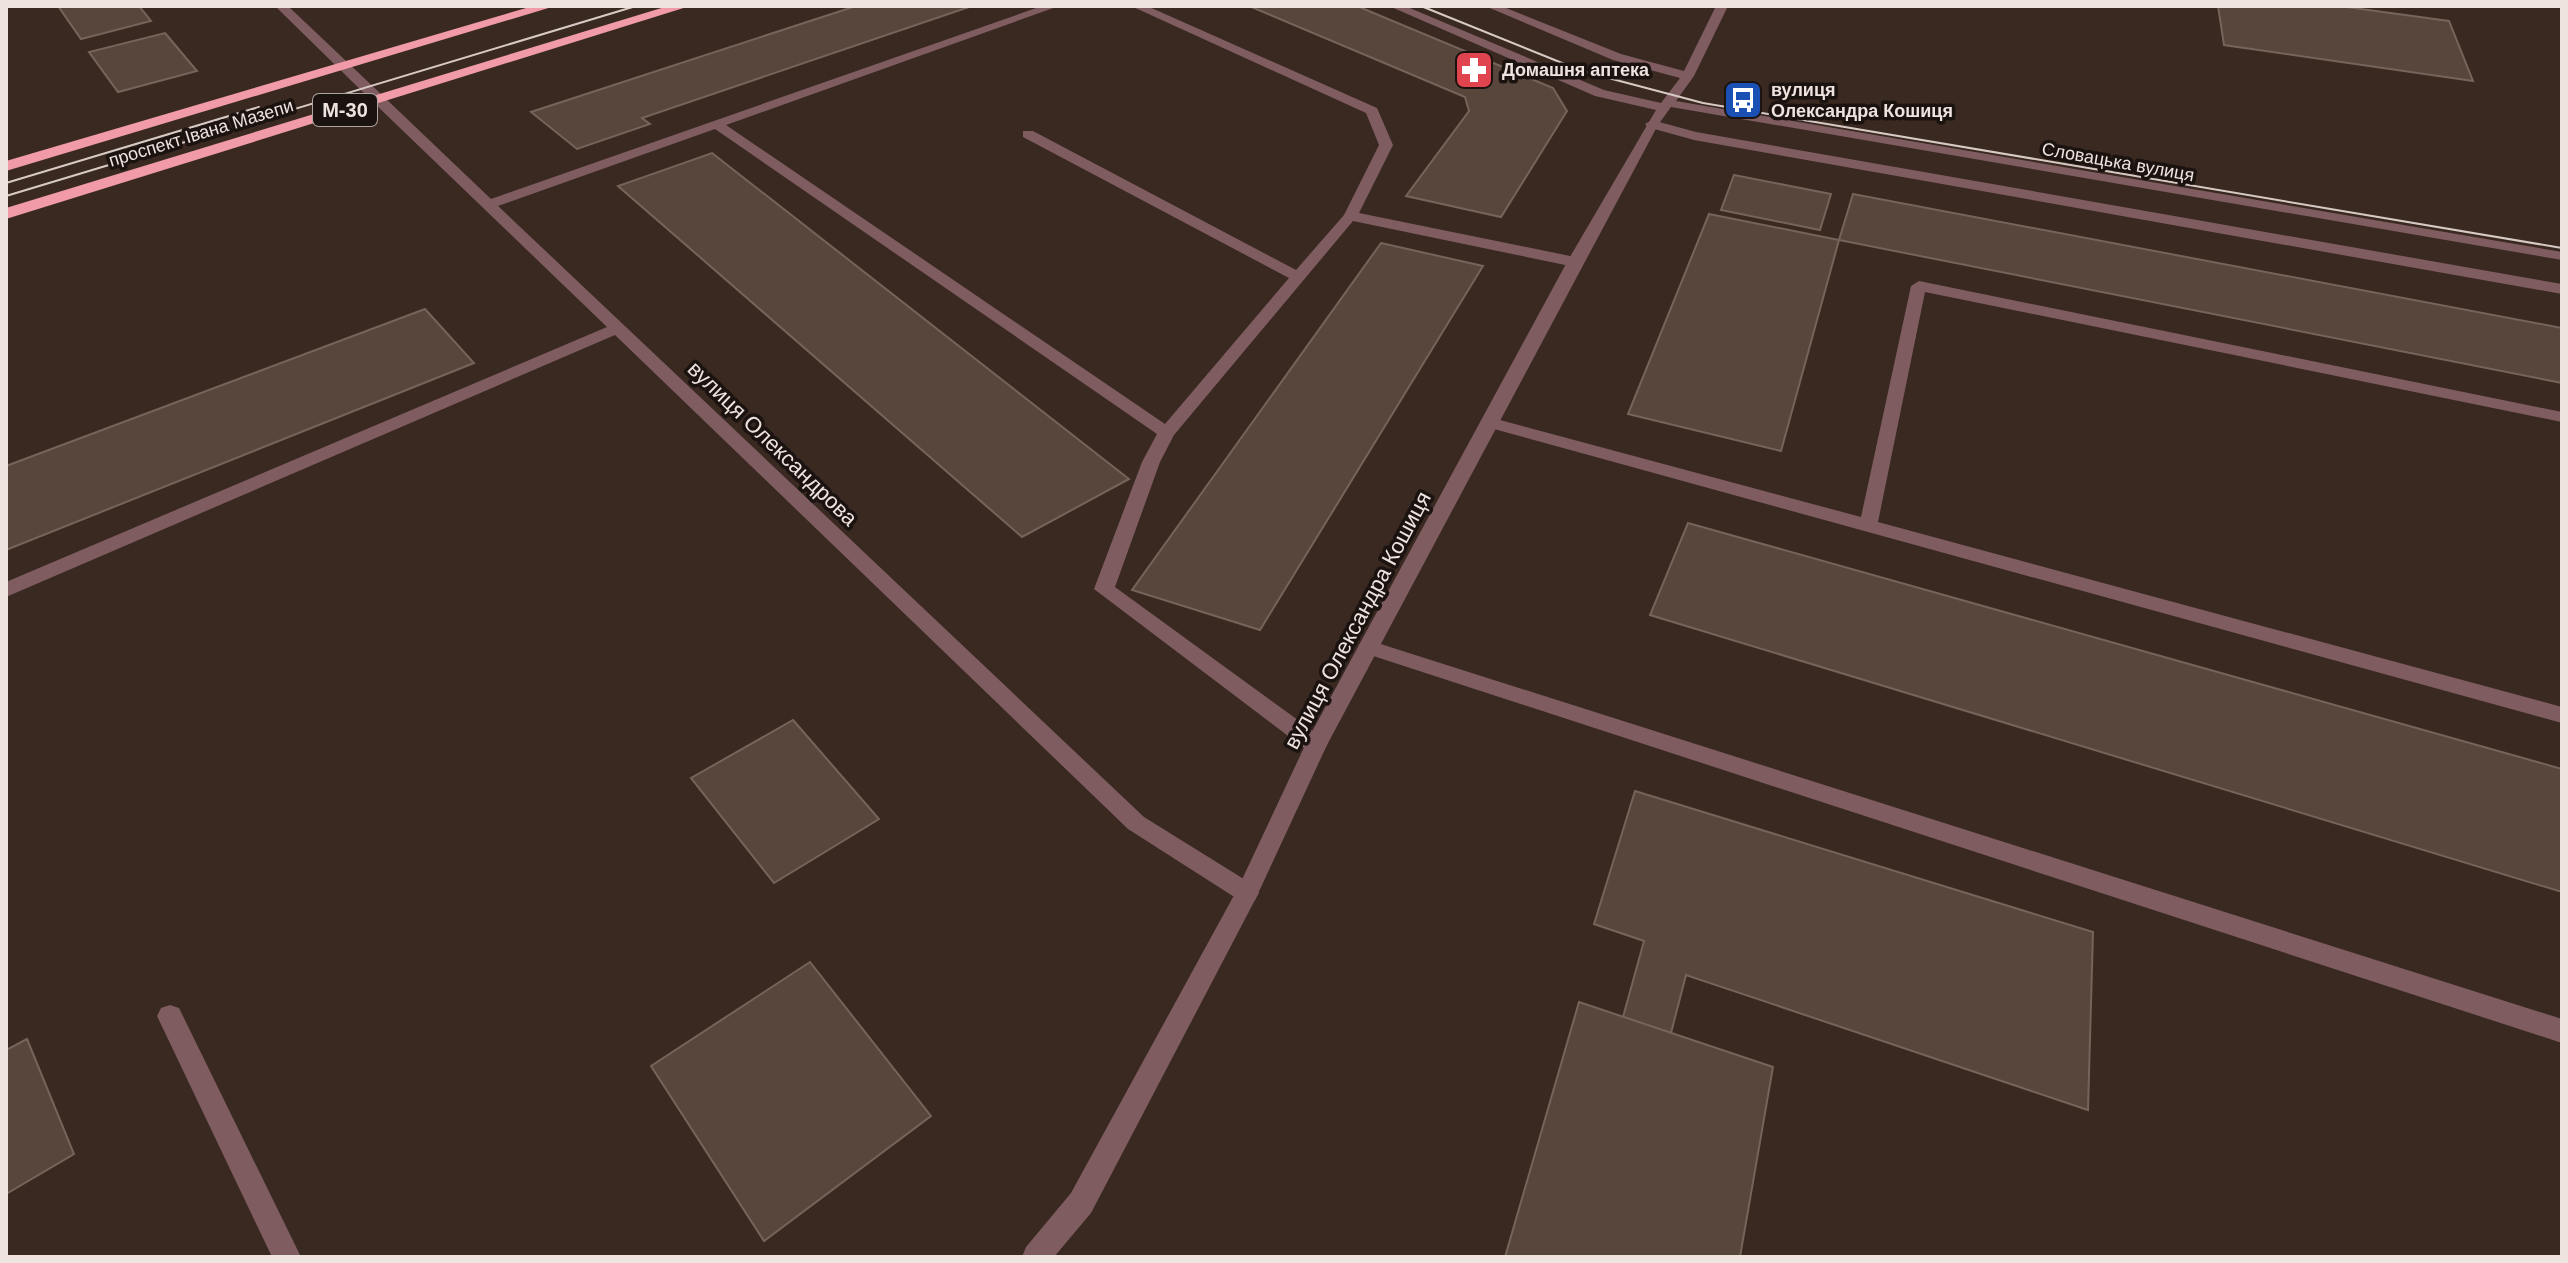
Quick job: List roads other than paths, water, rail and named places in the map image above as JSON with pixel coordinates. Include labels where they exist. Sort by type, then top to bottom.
[{"type":"highway","name":"проспект Івана Мазепи","points":[[6,166],[548,6]]},
{"type":"highway","name":"проспект Івана Мазепи","points":[[6,214],[683,6]]},
{"type":"street","name":"вулиця Олександрова","points":[[281,6],[1136,823],[1247,893]]},
{"type":"street","points":[[489,204],[1053,6]]},
{"type":"street","points":[[1137,6],[1372,111],[1386,145],[1350,216],[1296,276],[1167,433],[1151,462],[1104,589],[1316,745]]},
{"type":"street","name":"Словацька вулиця","points":[[1395,6],[1600,93],[1661,112],[2562,256]]},
{"type":"street","points":[[1491,6],[1617,57],[1688,76]]},
{"type":"street","name":"вулиця Олександра Кошиця","points":[[1036,1257],[1081,1203],[1247,893],[1316,745],[1368,647],[1575,262],[1661,112],[1688,76],[1722,6]]},
{"type":"street","points":[[1661,112],[1710,138],[2562,289]]},
{"type":"street","points":[[716,124],[1167,433]]},
{"type":"street","points":[[1028,134],[1296,276]]},
{"type":"street","points":[[1350,216],[1575,262]]},
{"type":"street","points":[[1868,526],[1919,286],[2562,417]]},
{"type":"street","points":[[6,590],[618,328]]},
{"type":"street","points":[[1489,422],[2562,715]]},
{"type":"street","points":[[1368,647],[2562,1031]]},
{"type":"street","points":[[170,1016],[287,1257]]},
{"type":"tram line","points":[[6,196],[636,6]]},
{"type":"tram line","points":[[1421,6],[1582,71],[1703,103],[2562,248]]},
{"type":"tram line","points":[[6,183],[259,107]]},
{"type":"place","name":"Домашня аптека","points":[[1474,70]]},
{"type":"place","name":"вулиця Олександра Кошиця","points":[[1743,100]]}]
